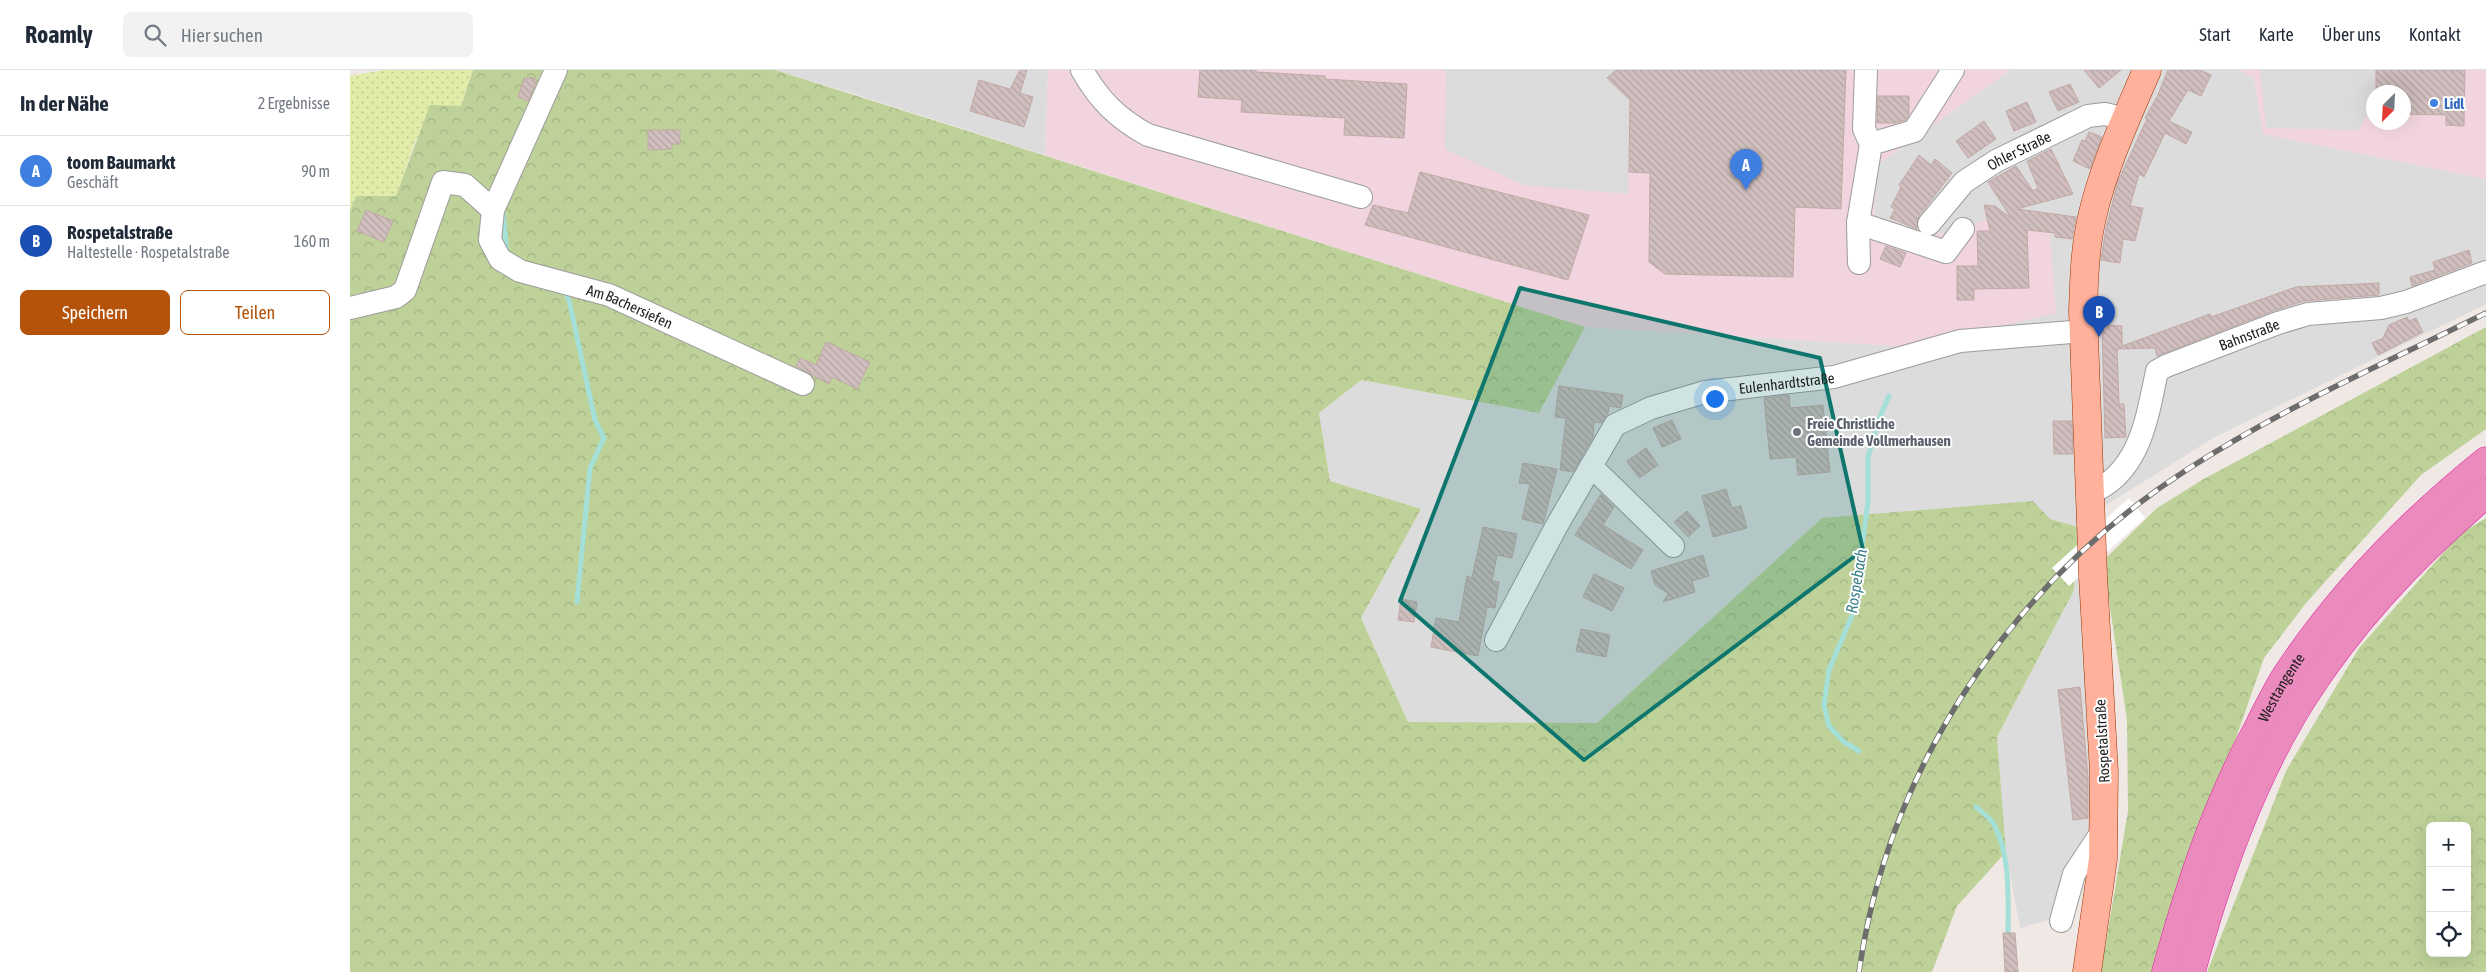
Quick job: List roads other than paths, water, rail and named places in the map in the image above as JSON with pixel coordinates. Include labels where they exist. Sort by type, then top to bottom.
[{"type":"highway","name":"Westtangente","points":[[2166,972],[2209,833],[2236,770],[2284,680],[2332,613],[2378,559],[2452,489],[2486,461]]},
{"type":"highway","name":"Westtangente","points":[[2191,972],[2209,906],[2249,802],[2304,697],[2353,629],[2406,569],[2460,516],[2486,494]]},
{"type":"main road","name":"Rospetalstraße","points":[[2087,972],[2103,859],[2104,772],[2090,493],[2084,331],[2084,275],[2093,213],[2106,168],[2147,70]]},
{"type":"street","name":"Am Bachersiefen","points":[[556,70],[493,210],[490,240],[500,259],[520,271],[609,295],[803,384]]},
{"type":"street","points":[[1082,70],[1098,97],[1112,112],[1128,125],[1148,135],[1361,197]]},
{"type":"street","points":[[1859,263],[1858,223],[1871,144],[1864,128],[1866,70]]},
{"type":"street","points":[[1871,144],[1914,130],[1954,70]]},
{"type":"street","name":"Ohler Straße","points":[[1928,224],[1964,182],[1996,161],[2088,116],[2105,114],[2126,119]]},
{"type":"street","points":[[350,308],[396,296],[405,290],[443,182],[465,185],[493,210]]},
{"type":"street","points":[[1858,223],[1946,252],[1963,228]]},
{"type":"street","name":"Bahnstraße","points":[[2090,493],[2104,488],[2129,464],[2141,438],[2157,371],[2278,323],[2308,314],[2381,308],[2406,302],[2486,272]]},
{"type":"street","name":"Eulenhardtstraße","points":[[1496,640],[1556,528],[1616,425],[1651,408],[1705,392],[1834,377],[1960,341],[2084,331]]},
{"type":"street","points":[[1591,466],[1673,546]]},
{"type":"street","points":[[2061,921],[2074,874],[2103,830]]},
{"type":"waterway","points":[[503,213],[507,252]]},
{"type":"waterway","points":[[563,290],[569,300],[595,420],[604,438],[590,468],[577,602]]},
{"type":"waterway","name":"Rospebach","points":[[1859,751],[1844,742],[1829,726],[1824,705],[1829,670],[1853,613],[1868,502],[1868,457],[1879,419],[1889,396]]},
{"type":"waterway","name":"Rospebach","points":[[1976,807],[1993,823],[2003,848],[2008,891],[2008,933]]},
{"type":"railway","points":[[1859,972],[1874,896],[1898,822],[1930,752],[1969,685],[2015,623],[2067,566],[2125,514],[2188,469],[2224,447],[2297,406],[2486,313]]},
{"type":"place","name":"Lidl","points":[[2434,103]]},
{"type":"place","name":"toom Baumarkt","points":[[1746,190]]},
{"type":"place","name":"Rospetalstraße","points":[[2099,337]]},
{"type":"place","name":"Freie Christliche Gemeinde Vollmerhausen","points":[[1797,432]]}]
